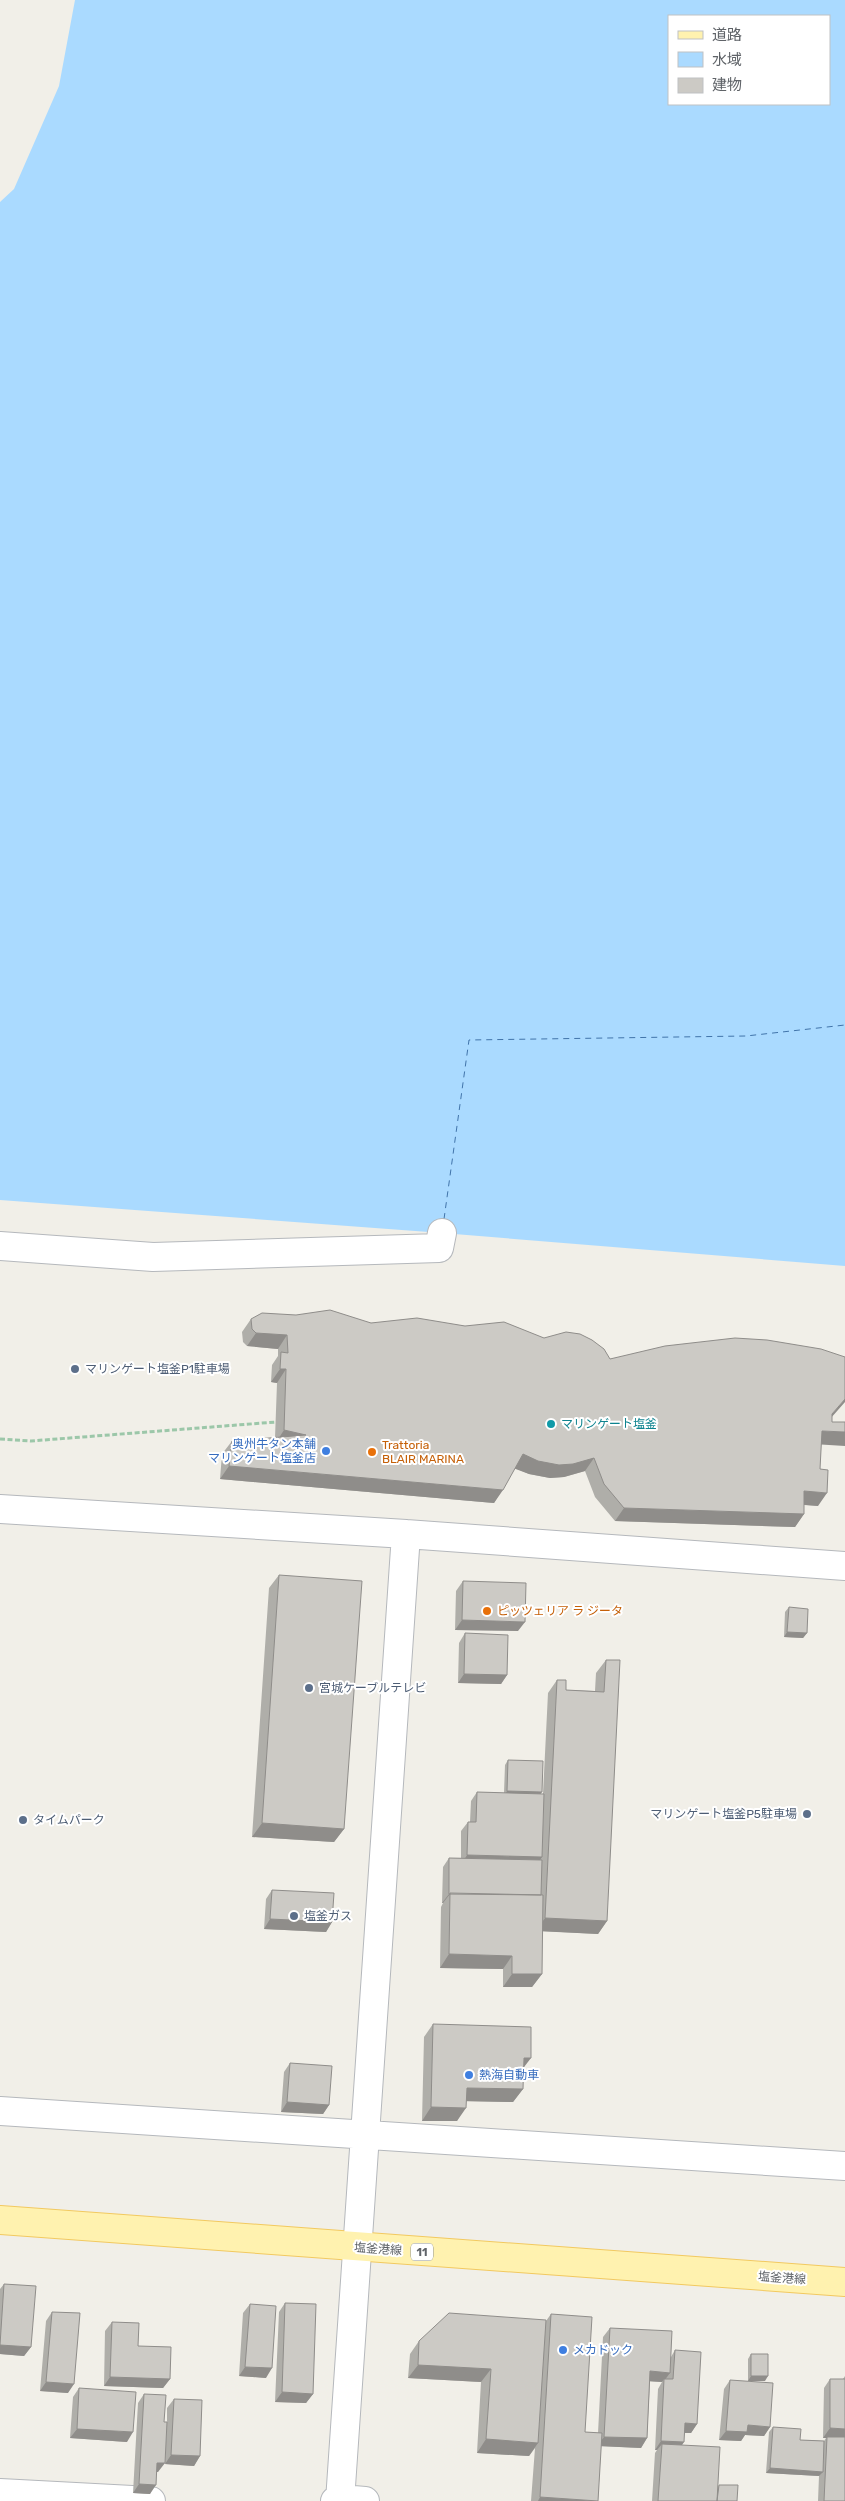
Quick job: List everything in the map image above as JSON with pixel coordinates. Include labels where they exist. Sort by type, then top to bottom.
[{"type":"main road","name":"塩釜港線","points":[[0,2220],[845,2282]]},
{"type":"street","points":[[0,1246],[163,1257],[439,1248],[442,1232]]},
{"type":"street","points":[[0,1509],[406,1534],[845,1566]]},
{"type":"street","points":[[345,2501],[358,2247],[406,1534]]},
{"type":"street","points":[[0,2111],[367,2133],[845,2166]]},
{"type":"street","points":[[0,2493],[151,2501]]},
{"type":"path","points":[[0,1439],[30,1441],[276,1422]]},
{"type":"water","points":[[75,0],[845,0],[845,1266],[442,1233],[0,1200],[0,202],[14,189],[59,86]]},
{"type":"building","name":"マリンゲート塩釜","points":[[330,1310],[371,1323],[417,1318],[465,1326],[504,1322],[544,1338],[566,1332],[580,1334],[604,1349],[610,1359],[665,1346],[735,1338],[767,1340],[821,1349],[845,1357],[845,1399],[832,1414],[832,1422],[845,1422],[845,1432],[822,1431],[820,1469],[828,1470],[827,1493],[804,1491],[804,1514],[624,1508],[604,1484],[594,1458],[573,1464],[559,1465],[538,1461],[523,1454],[503,1490],[229,1466],[232,1441],[306,1435],[284,1430],[286,1369],[280,1369],[281,1352],[288,1353],[287,1335],[256,1333],[252,1329],[251,1319],[262,1313],[296,1315]]},
{"type":"building","points":[[279,1575],[362,1581],[344,1829],[262,1823]]},
{"type":"building","points":[[463,1581],[526,1583],[525,1622],[462,1620]]},
{"type":"building","points":[[789,1607],[808,1609],[807,1633],[787,1632]]},
{"type":"building","points":[[465,1633],[508,1635],[507,1675],[464,1674]]},
{"type":"building","points":[[606,1660],[620,1660],[607,1921],[545,1918],[557,1680],[566,1680],[566,1690],[604,1692]]},
{"type":"building","points":[[508,1760],[543,1761],[542,1792],[507,1791]]},
{"type":"building","points":[[477,1792],[544,1794],[542,1857],[467,1855],[468,1822],[476,1822]]},
{"type":"building","points":[[449,1858],[542,1860],[541,1895],[449,1894]]},
{"type":"building","points":[[272,1890],[334,1893],[332,1922],[270,1919]]},
{"type":"building","points":[[450,1893],[543,1895],[542,1974],[512,1974],[512,1956],[449,1954]]},
{"type":"building","points":[[433,2024],[531,2027],[531,2058],[524,2058],[523,2089],[467,2088],[466,2108],[431,2107]]},
{"type":"building","points":[[290,2063],[332,2066],[329,2105],[287,2102]]},
{"type":"building","points":[[4,2284],[36,2286],[31,2347],[0,2345]]},
{"type":"building","points":[[285,2303],[316,2304],[313,2394],[282,2392]]},
{"type":"building","points":[[250,2304],[276,2306],[272,2368],[245,2367]]},
{"type":"building","points":[[52,2312],[80,2313],[74,2384],[46,2382]]},
{"type":"building","points":[[449,2313],[546,2320],[538,2443],[486,2439],[491,2369],[418,2365],[419,2341]]},
{"type":"building","points":[[551,2314],[592,2317],[585,2432],[602,2433],[598,2501],[540,2497]]},
{"type":"building","points":[[112,2322],[139,2323],[138,2346],[171,2347],[170,2379],[110,2377]]},
{"type":"building","points":[[610,2328],[672,2331],[670,2373],[650,2371],[647,2438],[604,2437]]},
{"type":"building","points":[[675,2350],[701,2352],[697,2424],[685,2423],[684,2442],[661,2441],[664,2379],[673,2379]]},
{"type":"building","points":[[751,2354],[768,2354],[768,2376],[751,2376]]},
{"type":"building","points":[[830,2379],[845,2379],[845,2429],[830,2428]]},
{"type":"building","points":[[730,2380],[773,2383],[770,2427],[748,2425],[747,2432],[726,2431]]},
{"type":"building","points":[[79,2388],[136,2392],[133,2432],[77,2429]]},
{"type":"building","points":[[144,2394],[166,2395],[164,2422],[167,2422],[165,2463],[157,2463],[156,2485],[139,2484]]},
{"type":"building","points":[[174,2399],[202,2400],[200,2456],[171,2455]]},
{"type":"building","points":[[773,2427],[801,2429],[800,2440],[824,2441],[823,2472],[770,2468]]},
{"type":"building","points":[[827,2437],[845,2437],[845,2501],[824,2501]]},
{"type":"building","points":[[662,2444],[720,2447],[717,2501],[658,2501]]},
{"type":"building","points":[[719,2485],[738,2485],[737,2501],[717,2501]]},
{"type":"ferry route","points":[[444,1219],[469,1040],[746,1036],[845,1025]]},
{"type":"place","name":"マリンゲート塩釜P1駐車場","points":[[75,1369]]},
{"type":"place","name":"マリンゲート塩釜","points":[[551,1424]]},
{"type":"place","name":"奥州牛タン本舗 マリンゲート塩釜店","points":[[326,1451]]},
{"type":"place","name":"Trattoria BLAIR MARINA","points":[[372,1452]]},
{"type":"place","name":"ピッツェリア ラ ジータ","points":[[487,1611]]},
{"type":"place","name":"宮城ケーブルテレビ","points":[[309,1688]]},
{"type":"place","name":"マリンゲート塩釜P5駐車場","points":[[807,1814]]},
{"type":"place","name":"タイムパーク","points":[[23,1820]]},
{"type":"place","name":"塩釜ガス","points":[[294,1916]]},
{"type":"place","name":"熱海自動車","points":[[469,2075]]},
{"type":"place","name":"メカドック","points":[[563,2350]]}]
